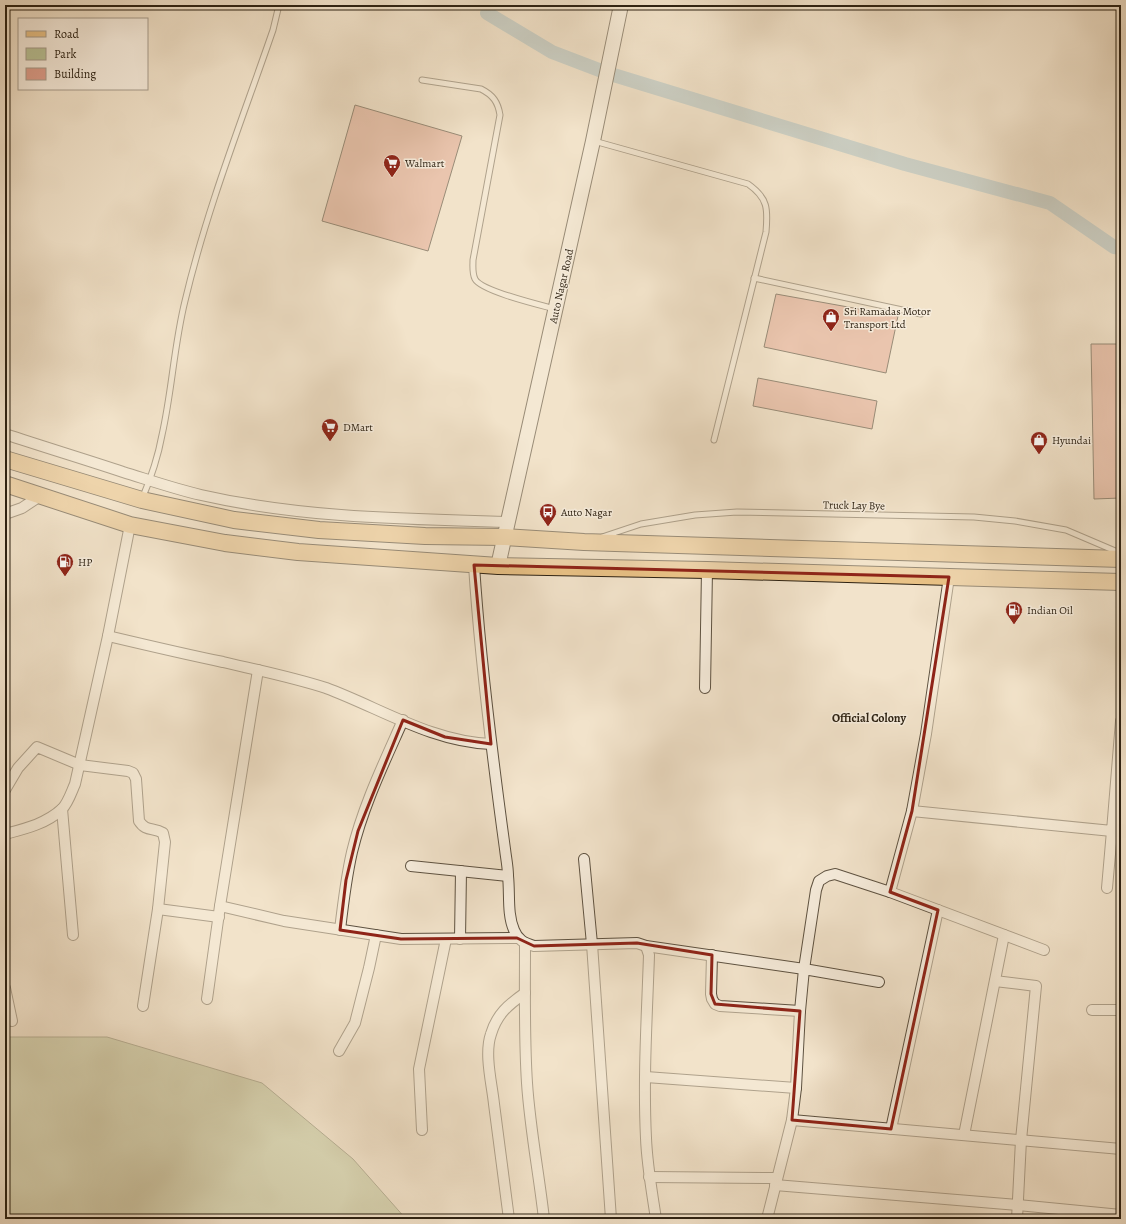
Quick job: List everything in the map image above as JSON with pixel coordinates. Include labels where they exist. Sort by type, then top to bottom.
[{"type":"main road","points":[[5,459],[142,500],[234,520],[319,530],[425,536],[506,530],[584,542],[1121,559]]},
{"type":"main road","points":[[5,484],[130,525],[225,544],[298,552],[498,566],[706,570],[1121,582]]},
{"type":"street","name":"Auto Nagar Road","points":[[498,566],[556,310],[621,5]]},
{"type":"street","points":[[5,434],[201,495],[302,512],[506,530]]},
{"type":"street","points":[[5,514],[22,508],[40,496]]},
{"type":"street","points":[[5,834],[31,827],[62,809],[75,784],[108,636],[130,525]]},
{"type":"street","points":[[474,565],[477,617],[508,876],[511,917],[513,928],[521,941],[525,993],[527,1084],[544,1219]]},
{"type":"street","points":[[705,688],[706,570]]},
{"type":"street","points":[[890,892],[912,811],[926,734],[949,578]]},
{"type":"street","points":[[108,636],[258,670],[325,688],[445,737],[479,744],[491,744]]},
{"type":"street","points":[[207,999],[218,917],[258,670]]},
{"type":"street","points":[[340,930],[346,880],[358,831],[382,768],[403,720]]},
{"type":"street","points":[[1107,888],[1116,831],[1121,721]]},
{"type":"street","points":[[5,790],[18,768],[36,747],[80,765],[123,770],[133,773],[136,779],[139,821],[142,826],[163,833],[165,854],[143,1006]]},
{"type":"street","points":[[62,809],[73,935]]},
{"type":"street","points":[[912,811],[1116,831]]},
{"type":"street","points":[[584,860],[592,944],[611,1219]]},
{"type":"street","points":[[411,866],[508,876]]},
{"type":"street","points":[[460,939],[461,871]]},
{"type":"street","points":[[767,1219],[792,1120],[796,1088],[804,969],[812,908],[819,881],[827,876],[835,874],[890,892],[1044,950]]},
{"type":"street","points":[[220,906],[284,921],[401,939],[521,941],[534,946],[637,943],[646,946],[804,969],[879,982]]},
{"type":"street","points":[[158,909],[218,917]]},
{"type":"street","points":[[891,1129],[938,910]]},
{"type":"street","points":[[340,1051],[355,1023],[376,935]]},
{"type":"street","points":[[964,1135],[1004,935]]},
{"type":"street","points":[[422,1130],[419,1069],[446,939]]},
{"type":"street","points":[[646,946],[649,955],[646,1138],[649,1177],[656,1219]]},
{"type":"street","points":[[712,955],[711,994],[715,1004],[727,1007],[800,1011]]},
{"type":"street","points":[[995,980],[1036,986],[1020,1140],[1017,1219]]},
{"type":"street","points":[[5,988],[12,1021]]},
{"type":"street","points":[[509,1219],[490,1070],[489,1045],[490,1036],[500,1015],[507,1006],[525,993]]},
{"type":"street","points":[[1092,1010],[1121,1010]]},
{"type":"street","points":[[646,1077],[796,1088]]},
{"type":"street","points":[[792,1120],[1121,1149]]},
{"type":"street","points":[[649,1177],[776,1182],[1121,1215]]},
{"type":"lane","points":[[142,500],[150,480],[162,435],[185,298],[214,198],[273,30],[279,5]]},
{"type":"lane","points":[[422,80],[481,89],[490,93],[498,106],[500,115],[473,260],[475,279],[482,285],[493,290],[556,310]]},
{"type":"lane","points":[[593,141],[748,184],[756,190],[764,200],[767,214],[766,232],[714,440]]},
{"type":"lane","points":[[754,278],[921,314]]},
{"type":"lane","name":"Truck Lay Bye","points":[[584,542],[641,524],[695,515],[745,512],[974,517],[1015,521],[1066,530],[1121,554]]},
{"type":"highlighted area","points":[[474,565],[949,577],[912,811],[890,892],[938,910],[891,1129],[792,1120],[800,1011],[715,1004],[711,994],[712,955],[637,943],[534,946],[517,938],[401,939],[340,930],[346,880],[358,831],[403,720],[445,737],[491,744]]},
{"type":"green space","points":[[5,1037],[107,1037],[262,1083],[353,1159],[406,1219],[5,1219]]},
{"type":"building","name":"Walmart","points":[[355,105],[462,136],[428,251],[322,221]]},
{"type":"building","name":"Sri Ramadas Motor Transport Ltd","points":[[776,294],[898,316],[886,373],[764,347]]},
{"type":"building","points":[[1091,344],[1121,344],[1121,498],[1094,499]]},
{"type":"building","points":[[758,378],[877,401],[872,429],[753,406]]},
{"type":"waterway","points":[[487,13],[552,52],[607,73],[905,164],[1050,203],[1114,247],[1121,248]]},
{"type":"place","name":"Walmart","points":[[392,178]]},
{"type":"place","name":"Sri Ramadas Motor Transport Ltd","points":[[831,332]]},
{"type":"place","name":"DMart","points":[[330,442]]},
{"type":"place","name":"Hyundai","points":[[1039,455]]},
{"type":"place","name":"Auto Nagar","points":[[548,527]]},
{"type":"place","name":"HP","points":[[65,577]]},
{"type":"place","name":"Indian Oil","points":[[1014,625]]},
{"type":"district","name":"Official Colony","points":[[869,718]]}]
